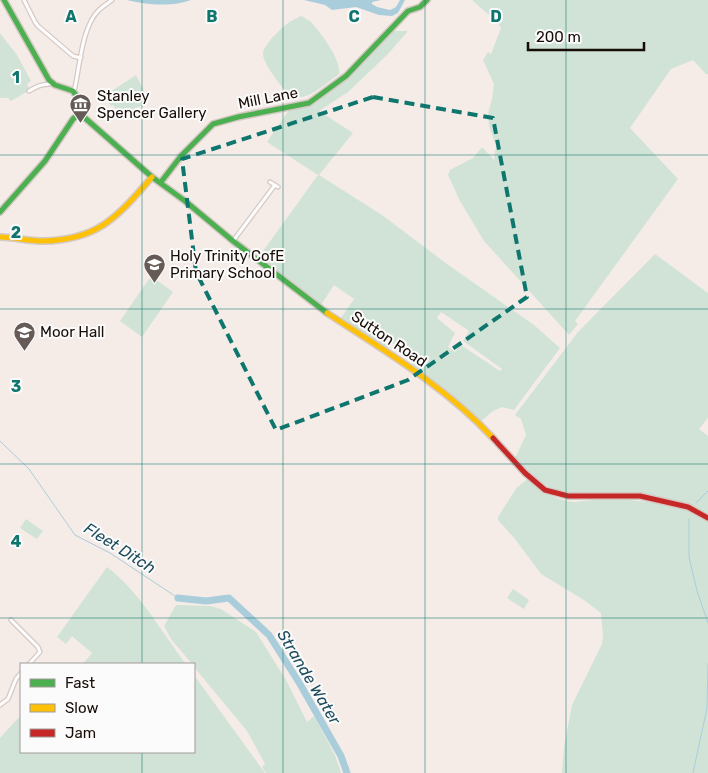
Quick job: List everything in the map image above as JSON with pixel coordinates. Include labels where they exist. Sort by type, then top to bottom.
[{"type":"main road","name":"Mill Lane","points":[[161,182],[181,156],[213,124],[309,103],[346,76],[408,11],[420,7],[426,0]]},
{"type":"main road","points":[[0,212],[45,161],[73,119],[81,112],[77,97],[73,92],[49,80],[4,1]]},
{"type":"main road","name":"Sutton Road","points":[[81,112],[85,118],[152,177],[161,182],[233,241],[324,311],[426,379],[477,421],[525,473],[545,490],[568,496],[640,496],[688,507],[708,518]]},
{"type":"main road","points":[[0,237],[42,241],[87,234],[102,226],[134,197],[152,177]]},
{"type":"street","points":[[24,0],[38,26],[73,56],[81,58]]},
{"type":"street","points":[[73,92],[86,32],[98,10],[112,0]]},
{"type":"street","points":[[29,91],[52,83]]},
{"type":"street","points":[[233,241],[276,186],[270,182]]},
{"type":"street","points":[[11,620],[38,647],[40,652],[30,663]]},
{"type":"street","points":[[0,705],[8,699],[16,679],[20,674]]},
{"type":"highlighted area","points":[[373,97],[493,118],[527,297],[408,380],[276,430],[196,272],[182,159]]},
{"type":"green space","points":[[472,0],[708,0],[708,74],[693,60],[671,69],[630,128],[678,179],[575,321],[578,324],[569,335],[484,241],[460,201],[448,175],[450,170],[473,158],[482,147],[494,160],[496,146],[489,126],[488,114],[494,84],[483,60],[488,52],[491,54],[501,28],[498,23]]},
{"type":"green space","points":[[301,16],[312,23],[325,40],[337,62],[339,74],[311,94],[294,97],[285,90],[275,77],[266,64],[263,53],[270,40],[279,31],[291,21]]},
{"type":"green space","points":[[391,31],[408,31],[388,54],[348,92],[319,111],[353,133],[319,175],[382,215],[447,264],[534,325],[560,348],[514,410],[502,407],[493,411],[480,422],[411,365],[414,359],[392,343],[387,349],[341,318],[354,299],[334,285],[321,305],[258,258],[318,175],[267,142],[289,110],[307,107],[316,103],[346,79]],"holes":[[[441,312],[469,331],[463,341],[502,369],[500,371],[461,345],[455,352],[448,347],[455,333],[437,318]]]},
{"type":"green space","points":[[0,33],[17,55],[31,81],[27,84],[30,90],[11,101],[8,98],[0,97]]},
{"type":"green space","points":[[136,75],[147,97],[143,105],[120,115],[104,96]]},
{"type":"green space","points":[[655,254],[708,293],[708,418],[699,429],[708,436],[708,773],[562,773],[564,747],[572,705],[602,644],[601,613],[584,600],[541,574],[498,520],[498,517],[517,487],[528,479],[549,494],[574,502],[613,498],[656,503],[663,499],[637,493],[568,494],[552,489],[526,470],[515,458],[526,435],[521,419],[515,415],[578,332]]},
{"type":"green space","points":[[151,276],[173,292],[142,337],[120,321]]},
{"type":"green space","points":[[26,519],[43,531],[37,539],[20,528]]},
{"type":"green space","points":[[107,567],[130,588],[150,612],[185,663],[84,663],[92,653],[72,636],[66,644],[57,637]]},
{"type":"green space","points":[[513,589],[529,600],[524,609],[507,598]]},
{"type":"green space","points":[[176,605],[210,606],[221,609],[256,632],[286,680],[307,722],[314,716],[335,755],[341,773],[266,773],[262,767],[265,764],[247,731],[195,668],[195,663],[191,663],[171,639],[164,626]]},
{"type":"green space","points":[[195,676],[265,773],[0,773],[0,738],[20,716],[20,753],[195,753]]},
{"type":"water","points":[[127,0],[191,0],[176,4],[159,4]]},
{"type":"water","points":[[304,0],[381,0],[372,2],[372,4],[390,10],[396,7],[400,0],[405,0],[398,13],[392,16],[379,15],[356,7],[332,10],[325,5]]},
{"type":"waterway","name":"Fleet Ditch","points":[[0,441],[29,469],[75,535],[110,553],[178,598]]},
{"type":"waterway","points":[[696,503],[708,491]]},
{"type":"waterway","points":[[689,519],[689,557],[697,591],[708,623]]},
{"type":"waterway","name":"Strande Water","points":[[178,598],[206,601],[229,598],[269,635],[300,684],[341,756],[347,773]]},
{"type":"waterway","points":[[693,773],[707,708],[708,664]]},
{"type":"traffic: fast","points":[[4,0],[49,80],[55,85],[73,91],[85,118],[152,177],[327,313]]},
{"type":"traffic: fast","points":[[161,182],[181,156],[213,124],[309,103],[346,76],[408,11],[420,7],[427,0]]},
{"type":"traffic: fast","points":[[0,212],[45,161],[73,119],[81,112]]},
{"type":"traffic: slow","points":[[0,237],[43,241],[62,240],[93,231],[117,214],[152,177]]},
{"type":"traffic: slow","points":[[327,313],[435,386],[493,438]]},
{"type":"traffic: jam","points":[[493,438],[525,473],[545,490],[568,496],[640,496],[688,507],[708,518]]},
{"type":"place","name":"Stanley Spencer Gallery","points":[[81,124]]},
{"type":"place","name":"Holy Trinity CofE Primary School","points":[[154,284]]},
{"type":"place","name":"Moor Hall","points":[[24,351]]}]
